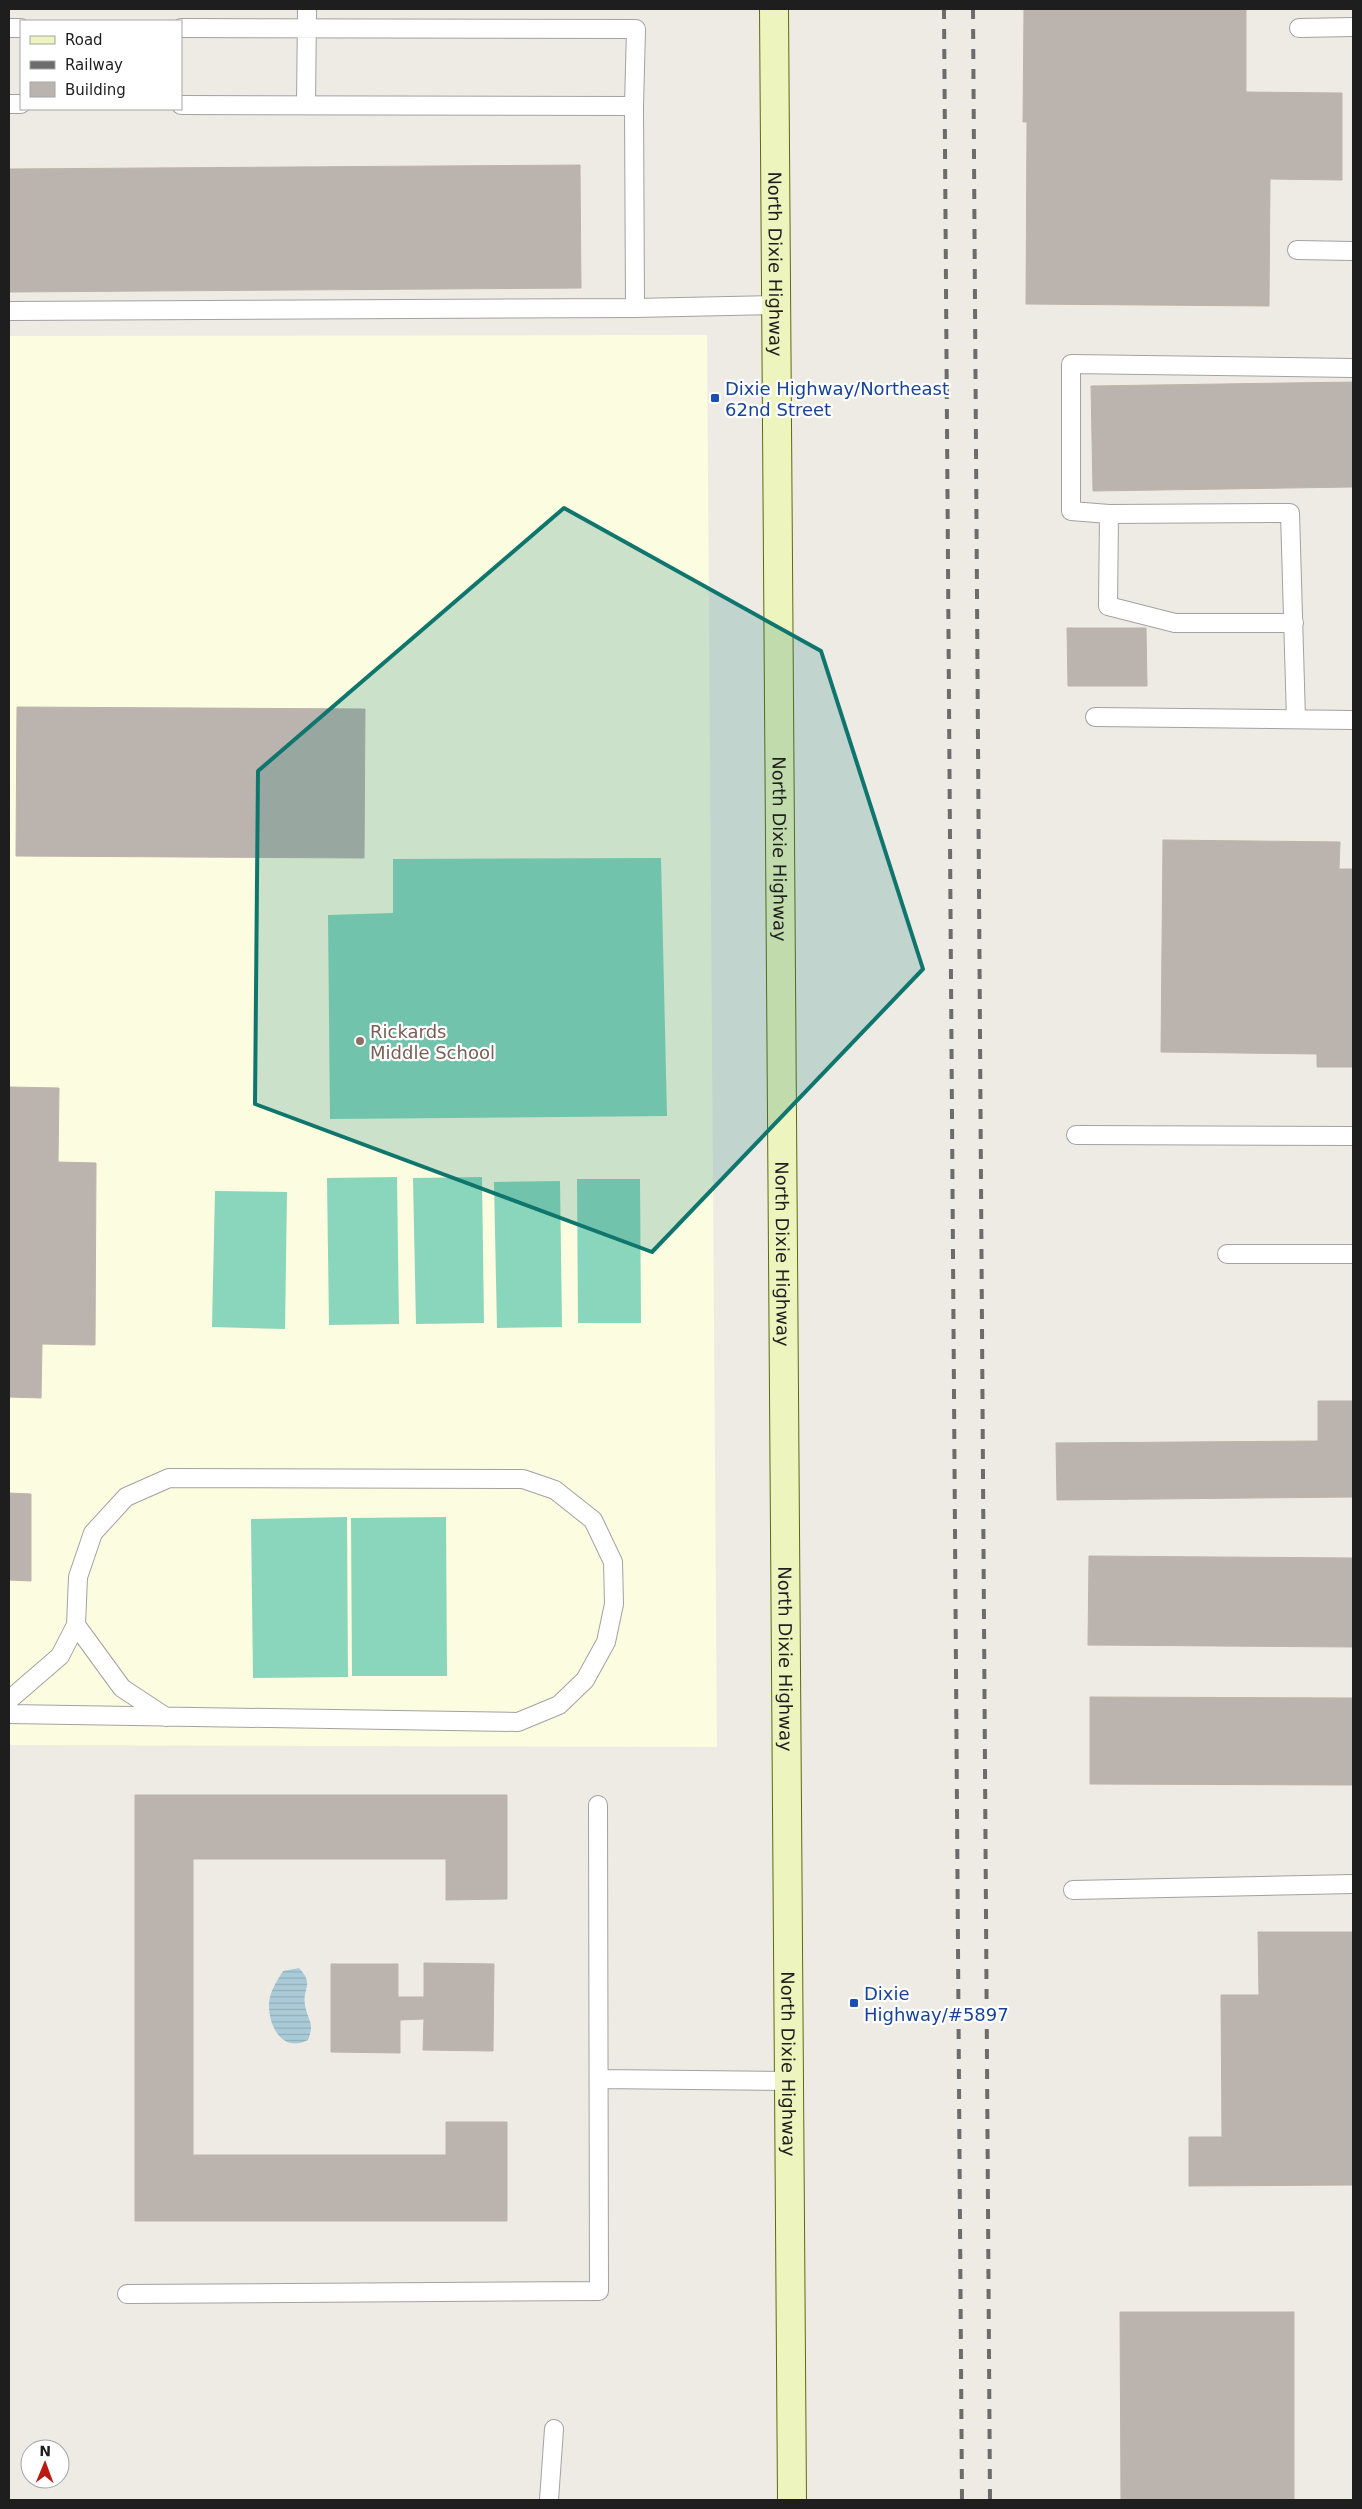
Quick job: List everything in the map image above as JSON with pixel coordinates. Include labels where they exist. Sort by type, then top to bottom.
[{"type":"main road","name":"North Dixie Highway","points":[[774,9],[792,2500]]},
{"type":"lane","points":[[306,105],[307,9]]},
{"type":"lane","points":[[1298,28],[1353,27]]},
{"type":"lane","points":[[182,28],[636,29],[634,106],[635,308]]},
{"type":"lane","points":[[182,105],[634,106]]},
{"type":"lane","points":[[1296,250],[1353,251]]},
{"type":"lane","points":[[9,311],[635,308],[776,305]]},
{"type":"lane","points":[[1296,720],[1290,513],[1109,514],[1071,511],[1071,364],[1353,368]]},
{"type":"lane","points":[[1109,514],[1108,606],[1175,623],[1294,623]]},
{"type":"lane","points":[[1095,717],[1353,720]]},
{"type":"lane","points":[[1076,1135],[1353,1136]]},
{"type":"lane","points":[[1227,1254],[1353,1254]]},
{"type":"lane","points":[[9,1700],[31,1684],[60,1656],[76,1625],[78,1577],[93,1533],[126,1497],[169,1478],[522,1479],[555,1490],[593,1520],[613,1562],[614,1604],[606,1642],[585,1680],[558,1705],[518,1722],[9,1714]]},
{"type":"lane","points":[[76,1625],[122,1688],[167,1717]]},
{"type":"lane","points":[[127,2294],[599,2291],[598,1805]]},
{"type":"lane","points":[[1073,1890],[1353,1884]]},
{"type":"lane","points":[[600,2079],[789,2081]]},
{"type":"lane","points":[[549,2500],[554,2429]]},
{"type":"highlighted area","points":[[564,508],[821,651],[923,969],[652,1252],[255,1104],[258,771]]},
{"type":"shaded area","name":"Rickards Middle School","points":[[707,335],[717,1747],[9,1745],[9,336]]},
{"type":"green space","points":[[661,858],[667,1116],[330,1119],[328,915],[393,913],[393,859]]},
{"type":"green space","points":[[397,1177],[399,1324],[329,1325],[327,1178]]},
{"type":"green space","points":[[482,1177],[484,1323],[416,1324],[413,1178]]},
{"type":"green space","points":[[577,1179],[640,1179],[641,1323],[578,1323]]},
{"type":"green space","points":[[560,1181],[562,1327],[497,1328],[494,1182]]},
{"type":"green space","points":[[215,1191],[287,1192],[285,1329],[212,1327]]},
{"type":"green space","points":[[347,1517],[348,1677],[253,1678],[251,1519]]},
{"type":"green space","points":[[446,1517],[447,1676],[352,1676],[351,1518]]},
{"type":"water","points":[[299,1968],[304,1974],[307,1983],[305,2005],[311,2029],[308,2040],[291,2043],[284,2040],[274,2029],[269,2012],[269,2003],[272,1990],[283,1971]]},
{"type":"building","points":[[1024,9],[1246,9],[1246,92],[1342,93],[1342,180],[1270,179],[1269,306],[1026,304],[1027,122],[1023,122]]},
{"type":"building","points":[[580,165],[581,288],[9,292],[9,169]]},
{"type":"building","points":[[1353,382],[1353,487],[1093,491],[1091,386]]},
{"type":"building","points":[[1067,628],[1146,628],[1147,686],[1068,686]]},
{"type":"building","points":[[17,707],[365,709],[364,858],[16,856]]},
{"type":"building","points":[[1163,840],[1340,842],[1339,869],[1353,869],[1353,1067],[1317,1067],[1317,1054],[1161,1052]]},
{"type":"building","points":[[9,1087],[59,1088],[58,1162],[96,1163],[95,1345],[42,1344],[41,1398],[9,1397]]},
{"type":"building","points":[[1318,1401],[1353,1401],[1353,1497],[1057,1500],[1056,1443],[1318,1441]]},
{"type":"building","points":[[9,1493],[31,1494],[31,1581],[9,1580]]},
{"type":"building","points":[[1089,1556],[1353,1558],[1353,1647],[1088,1645]]},
{"type":"building","points":[[1090,1697],[1353,1698],[1353,1785],[1090,1784]]},
{"type":"building","points":[[135,1795],[507,1795],[507,1899],[446,1900],[446,1859],[193,1859],[193,2155],[446,2155],[446,2122],[507,2122],[507,2221],[135,2221]]},
{"type":"building","points":[[1258,1932],[1353,1932],[1353,2185],[1189,2186],[1189,2137],[1222,2137],[1221,1995],[1259,1995]]},
{"type":"building","points":[[424,1963],[494,1964],[493,2051],[423,2050],[424,2019],[400,2020],[400,2053],[331,2052],[331,1964],[398,1964],[398,1997],[424,1997]]},
{"type":"building","points":[[1120,2312],[1294,2312],[1294,2500],[1121,2500]]},
{"type":"railway","points":[[944,9],[962,2500]]},
{"type":"railway","points":[[973,9],[990,2500]]},
{"type":"place","name":"Dixie Highway/Northeast 62nd Street","points":[[715,398]]},
{"type":"place","name":"Rickards Middle School","points":[[360,1041]]},
{"type":"place","name":"Dixie Highway/#5897","points":[[854,2003]]}]
